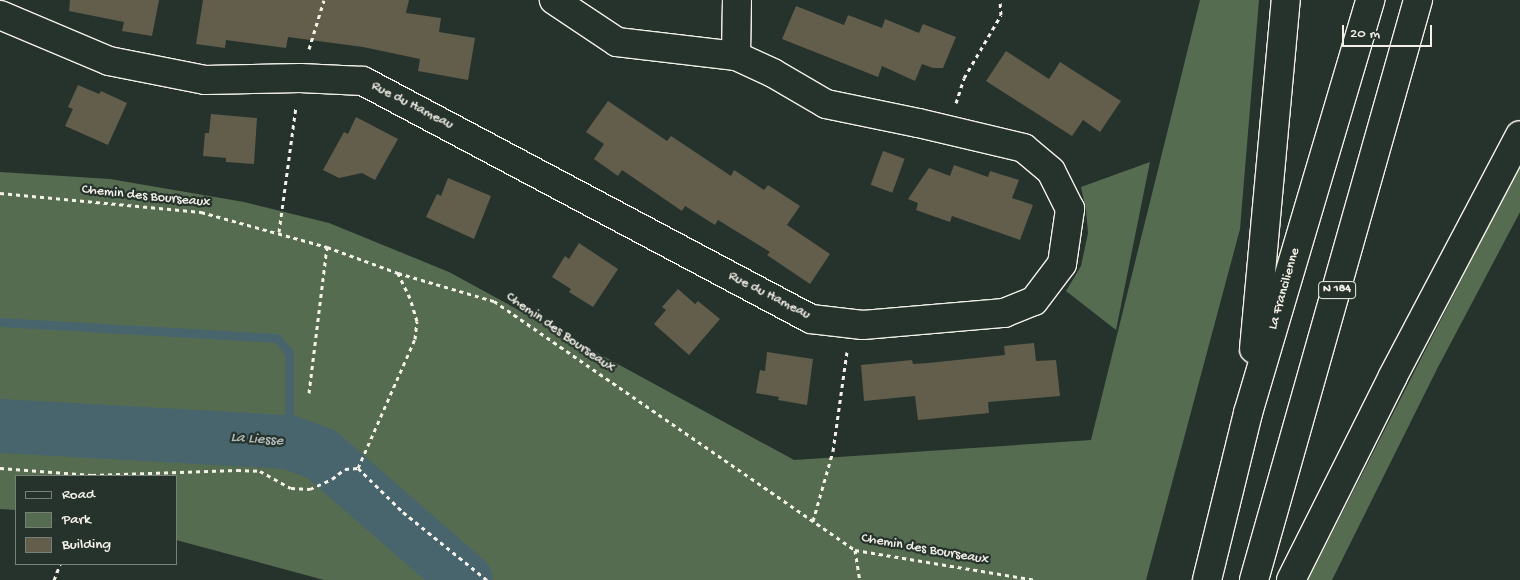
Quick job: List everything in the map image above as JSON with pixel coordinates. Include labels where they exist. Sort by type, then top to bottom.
[{"type":"main road","name":"Rue du Hameau","points":[[0,15],[108,61],[205,80],[300,78],[363,81],[811,319],[863,325],[1004,313],[1034,301],[1062,264],[1070,209],[1051,171],[1024,148],[826,104],[773,73],[736,56],[616,42],[554,0]]},
{"type":"main road","points":[[736,56],[737,0]]},
{"type":"main road","points":[[1248,413],[1286,0]]},
{"type":"main road","name":"La Francilienne","points":[[1207,580],[1248,413],[1370,0]]},
{"type":"main road","name":"N 184","points":[[1254,580],[1418,0]]},
{"type":"main road","points":[[1291,580],[1393,376],[1520,135]]},
{"type":"path","points":[[279,232],[300,78],[324,0]]},
{"type":"path","points":[[946,130],[964,78],[1001,15],[1000,0]]},
{"type":"path","name":"Chemin des Bourseaux","points":[[0,193],[201,212],[279,232],[398,272],[494,301],[855,550],[1037,580]]},
{"type":"path","points":[[309,393],[327,247]]},
{"type":"path","points":[[358,468],[415,339],[417,321],[410,298],[398,272]]},
{"type":"path","points":[[813,521],[833,451],[851,324]]},
{"type":"path","points":[[0,468],[80,475]]},
{"type":"path","points":[[116,475],[237,470],[260,471],[291,488],[310,488],[332,480],[345,469],[358,468],[403,512],[487,580]]},
{"type":"path","points":[[855,550],[860,580]]},
{"type":"path","points":[[54,580],[60,565]]},
{"type":"green space","points":[[1200,0],[1259,0],[1240,229],[1146,580],[324,580],[178,541],[178,475],[15,475],[15,510],[0,509],[0,172],[110,179],[244,202],[329,223],[449,272],[794,460],[1091,440]]},
{"type":"green space","points":[[1150,162],[1116,330],[1066,291],[1081,266],[1088,233],[1081,187]]},
{"type":"green space","points":[[1520,165],[1520,212],[1437,369],[1332,580],[1308,580]]},
{"type":"building","points":[[70,0],[159,0],[152,36],[122,31],[124,22],[69,11]]},
{"type":"building","points":[[203,0],[409,0],[406,13],[441,18],[439,32],[475,38],[468,80],[418,71],[420,59],[363,47],[288,37],[286,48],[226,40],[225,48],[196,44]]},
{"type":"building","points":[[796,6],[844,25],[848,15],[882,28],[885,19],[919,33],[923,24],[956,37],[943,68],[933,68],[922,64],[915,81],[882,66],[878,77],[782,39]]},
{"type":"building","points":[[1006,51],[1049,79],[1060,62],[1121,101],[1100,132],[1083,120],[1072,136],[986,81]]},
{"type":"building","points":[[78,85],[99,94],[101,91],[127,103],[108,145],[65,126],[73,109],[68,107]]},
{"type":"building","points":[[608,101],[667,141],[671,136],[731,176],[734,170],[764,190],[768,185],[800,206],[787,225],[830,254],[810,284],[767,255],[770,252],[718,220],[715,225],[685,206],[682,211],[622,170],[618,176],[594,159],[604,144],[586,132]]},
{"type":"building","points":[[211,114],[257,118],[254,164],[226,162],[226,158],[203,156],[205,133],[209,133]]},
{"type":"building","points":[[356,117],[398,139],[375,180],[362,173],[339,178],[323,170],[344,132],[348,134]]},
{"type":"building","points":[[883,151],[905,159],[892,193],[871,185]]},
{"type":"building","points":[[954,165],[988,177],[990,171],[1019,180],[1012,198],[1033,205],[1020,240],[952,216],[950,222],[916,210],[918,203],[908,199],[929,168],[950,176]]},
{"type":"building","points":[[448,178],[491,196],[474,239],[426,217],[437,194],[441,196]]},
{"type":"building","points":[[579,243],[618,269],[593,307],[569,292],[571,289],[552,277],[565,256],[569,259]]},
{"type":"building","points":[[678,289],[695,304],[698,301],[720,319],[689,355],[654,324],[666,310],[662,307]]},
{"type":"building","points":[[1034,343],[1036,361],[1056,360],[1060,396],[988,402],[989,413],[918,420],[915,396],[864,401],[861,365],[912,360],[913,364],[928,363],[1005,355],[1004,346]]},
{"type":"building","points":[[767,352],[813,359],[807,405],[778,400],[779,397],[756,393],[760,370],[765,371]]},
{"type":"waterway","points":[[0,322],[277,338],[289,353],[289,442]]},
{"type":"waterway","name":"La Liesse","points":[[0,426],[289,442],[321,454],[466,580]]}]
